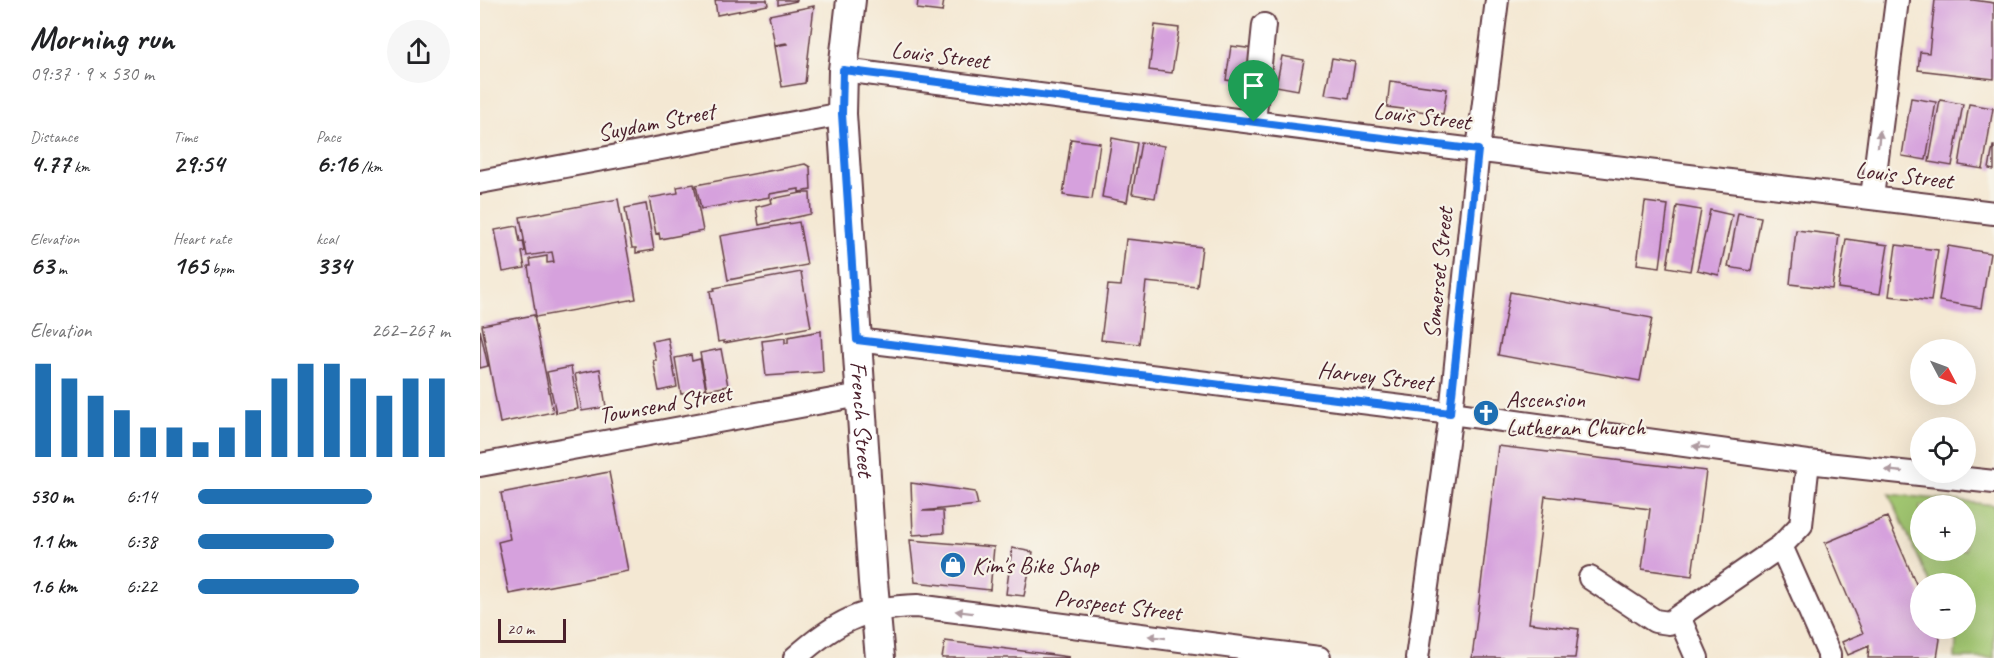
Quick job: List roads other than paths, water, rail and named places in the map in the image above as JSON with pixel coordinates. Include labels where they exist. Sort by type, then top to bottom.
[{"type":"main road","name":"French Street","points":[[851,0],[843,70],[842,114],[880,658]]},
{"type":"street","name":"Somerset Street","points":[[1417,658],[1450,413],[1478,150],[1497,0]]},
{"type":"street","points":[[1872,198],[1898,0]]},
{"type":"street","points":[[1254,122],[1264,25]]},
{"type":"street","name":"Louis Street","points":[[843,70],[1994,213]]},
{"type":"street","name":"Suydam Street","points":[[480,182],[842,114]]},
{"type":"street","name":"Harvey Street","points":[[857,340],[1450,413],[1808,462],[1994,482]]},
{"type":"street","name":"Townsend Street","points":[[480,465],[860,395]]},
{"type":"street","points":[[1590,578],[1655,621],[1670,623],[1781,546],[1801,525],[1808,462]]},
{"type":"street","points":[[1781,546],[1829,658]]},
{"type":"street","name":"Prospect Street","points":[[795,658],[832,627],[854,616],[894,606],[917,606],[1319,658]]},
{"type":"street","points":[[1679,617],[1697,658]]},
{"type":"place","name":"Ascension Lutheran Church","points":[[1486,413]]},
{"type":"place","name":"Kim's Bike Shop","points":[[953,565]]}]
